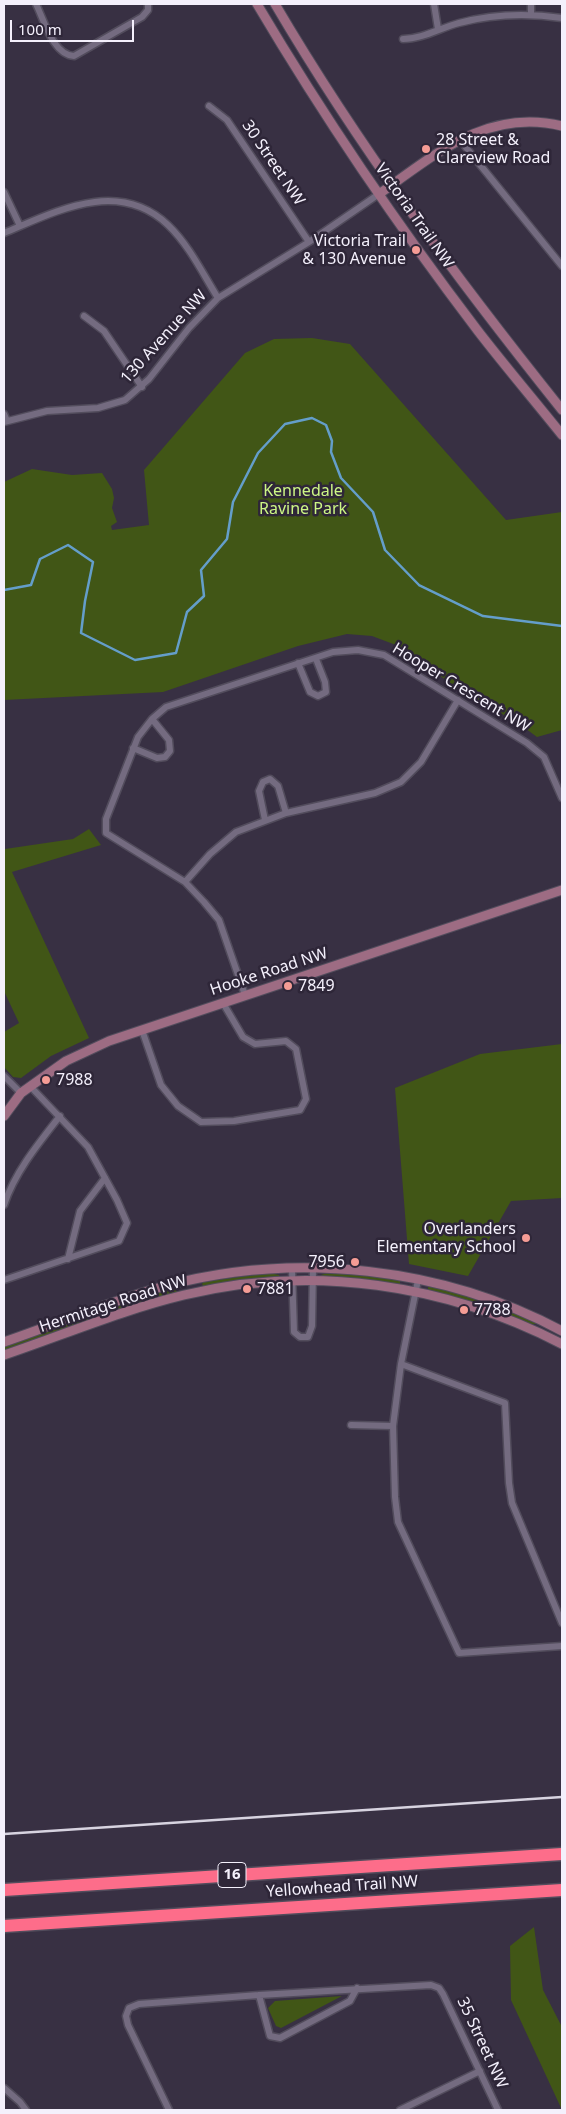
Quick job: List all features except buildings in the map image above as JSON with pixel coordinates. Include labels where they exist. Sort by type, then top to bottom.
[{"type":"highway","name":"Yellowhead Trail NW","points":[[4,1890],[562,1854]]},
{"type":"highway","name":"Yellowhead Trail NW","points":[[4,1926],[562,1890]]},
{"type":"street","points":[[36,4],[57,47],[64,54],[74,56],[135,21],[148,7]]},
{"type":"street","name":"Victoria Trail NW","points":[[257,4],[320,107],[379,194],[479,332],[562,434]]},
{"type":"street","name":"Victoria Trail NW","points":[[275,4],[333,98],[391,186],[486,313],[562,410]]},
{"type":"street","points":[[434,4],[438,29]]},
{"type":"street","points":[[531,4],[531,15]]},
{"type":"street","points":[[403,39],[418,38],[438,29],[483,18],[531,15],[562,18]]},
{"type":"street","name":"30 Street NW","points":[[209,106],[227,120],[309,242]]},
{"type":"street","points":[[379,194],[430,158],[460,140],[482,130],[511,122],[541,122],[562,126]]},
{"type":"street","points":[[460,140],[562,266]]},
{"type":"street","points":[[4,192],[20,226]]},
{"type":"street","name":"130 Avenue NW","points":[[6,422],[47,410],[107,406],[125,400],[142,387],[189,328],[218,298],[309,242],[379,194]]},
{"type":"street","points":[[4,233],[80,203],[101,200],[129,204],[152,213],[168,226],[180,239],[218,298]]},
{"type":"street","points":[[84,316],[98,324],[104,331],[142,387]]},
{"type":"street","points":[[4,414],[6,422]]},
{"type":"street","name":"Hooper Crescent NW","points":[[245,995],[219,920],[185,882],[106,833],[106,818],[138,737],[152,719],[166,707],[333,652],[358,650],[384,655],[527,743],[544,757],[562,798]]},
{"type":"street","points":[[298,663],[310,692],[318,696],[326,692],[325,682],[316,659]]},
{"type":"street","points":[[185,882],[210,854],[236,832],[286,813],[375,793],[401,782],[421,762],[458,700]]},
{"type":"street","points":[[133,748],[157,758],[165,757],[170,751],[169,740],[152,719]]},
{"type":"street","points":[[265,820],[259,791],[263,782],[270,779],[278,786],[286,813]]},
{"type":"street","name":"Hooke Road NW","points":[[4,1116],[21,1093],[30,1086],[66,1061],[109,1041],[562,890]]},
{"type":"street","points":[[142,1030],[161,1085],[178,1106],[201,1122],[234,1121],[300,1110],[306,1099],[296,1049],[286,1041],[255,1044],[243,1037],[223,1003]]},
{"type":"street","points":[[4,1076],[21,1093]]},
{"type":"street","points":[[4,1280],[119,1241],[127,1223],[88,1146],[30,1086]]},
{"type":"street","points":[[4,1206],[6,1191],[60,1116]]},
{"type":"street","points":[[68,1258],[80,1211],[105,1178]]},
{"type":"street","points":[[292,1269],[294,1332],[300,1337],[308,1337],[312,1326],[313,1270]]},
{"type":"street","name":"Hermitage Road NW","points":[[4,1342],[165,1286],[239,1272],[292,1269],[350,1270],[396,1275],[470,1292],[522,1311],[562,1330]]},
{"type":"street","name":"Hermitage Road NW","points":[[4,1355],[120,1314],[182,1296],[219,1288],[292,1280],[366,1283],[415,1291],[496,1314],[562,1344]]},
{"type":"street","points":[[418,1280],[401,1364],[393,1426],[395,1497],[398,1522],[459,1653],[562,1646]]},
{"type":"street","points":[[401,1364],[505,1402],[509,1484],[512,1503],[562,1623]]},
{"type":"street","points":[[351,1425],[393,1426]]},
{"type":"street","name":"35 Street NW","points":[[357,1988],[431,1985],[439,1988],[498,2110]]},
{"type":"street","points":[[259,1994],[270,2036],[280,2038],[350,2001],[357,1988]]},
{"type":"street","points":[[169,2110],[128,2026],[126,2016],[129,2008],[139,2004],[357,1988]]},
{"type":"street","points":[[400,2110],[480,2071]]},
{"type":"street","points":[[4,2088],[26,2110]]},
{"type":"green space","name":"Kennedale Ravine Park","points":[[312,338],[350,344],[506,520],[562,512],[562,730],[537,737],[518,723],[463,692],[396,645],[372,636],[347,634],[298,646],[163,692],[4,700],[4,482],[32,469],[72,475],[102,473],[112,489],[114,498],[112,508],[117,522],[111,526],[112,530],[149,525],[144,470],[245,353],[274,339]]},
{"type":"green space","points":[[89,829],[101,845],[12,872],[89,1038],[51,1056],[21,1078],[13,1077],[4,1067],[4,1032],[19,1023],[4,991],[4,847],[5,849],[73,839]]},
{"type":"green space","points":[[562,1044],[562,1198],[511,1201],[468,1276],[409,1264],[395,1088],[480,1054]]},
{"type":"green space","points":[[330,1272],[395,1279],[400,1281],[400,1284],[321,1277],[321,1275]]},
{"type":"green space","points":[[270,1273],[280,1277],[203,1287],[202,1282]]},
{"type":"green space","points":[[428,1287],[435,1287],[480,1299],[537,1322],[536,1324],[530,1324],[462,1299],[428,1290]]},
{"type":"green space","points":[[169,1289],[176,1289],[177,1292],[4,1351],[4,1346]]},
{"type":"green space","points":[[534,1927],[543,1990],[562,2027],[562,2110],[511,2000],[510,1946]]},
{"type":"green space","points":[[342,1996],[281,2028],[276,2026],[268,2008],[275,2001]]},
{"type":"waterway","points":[[4,590],[31,585],[40,559],[68,545],[93,562],[81,633],[135,660],[176,653],[187,612],[204,596],[201,570],[227,539],[233,502],[258,453],[285,424],[312,418],[326,425],[332,441],[331,452],[341,478],[373,512],[385,550],[419,585],[483,616],[562,626]]},
{"type":"railway","points":[[4,1834],[562,1797]]},
{"type":"place","name":"28 Street & Clareview Road","points":[[426,149]]},
{"type":"place","name":"Victoria Trail & 130 Avenue","points":[[416,250]]},
{"type":"place","name":"7849","points":[[288,986]]},
{"type":"place","name":"7988","points":[[46,1080]]},
{"type":"place","name":"Overlanders Elementary School","points":[[526,1238]]},
{"type":"place","name":"7956","points":[[355,1262]]},
{"type":"place","name":"7881","points":[[247,1289]]},
{"type":"place","name":"7788","points":[[464,1310]]}]
